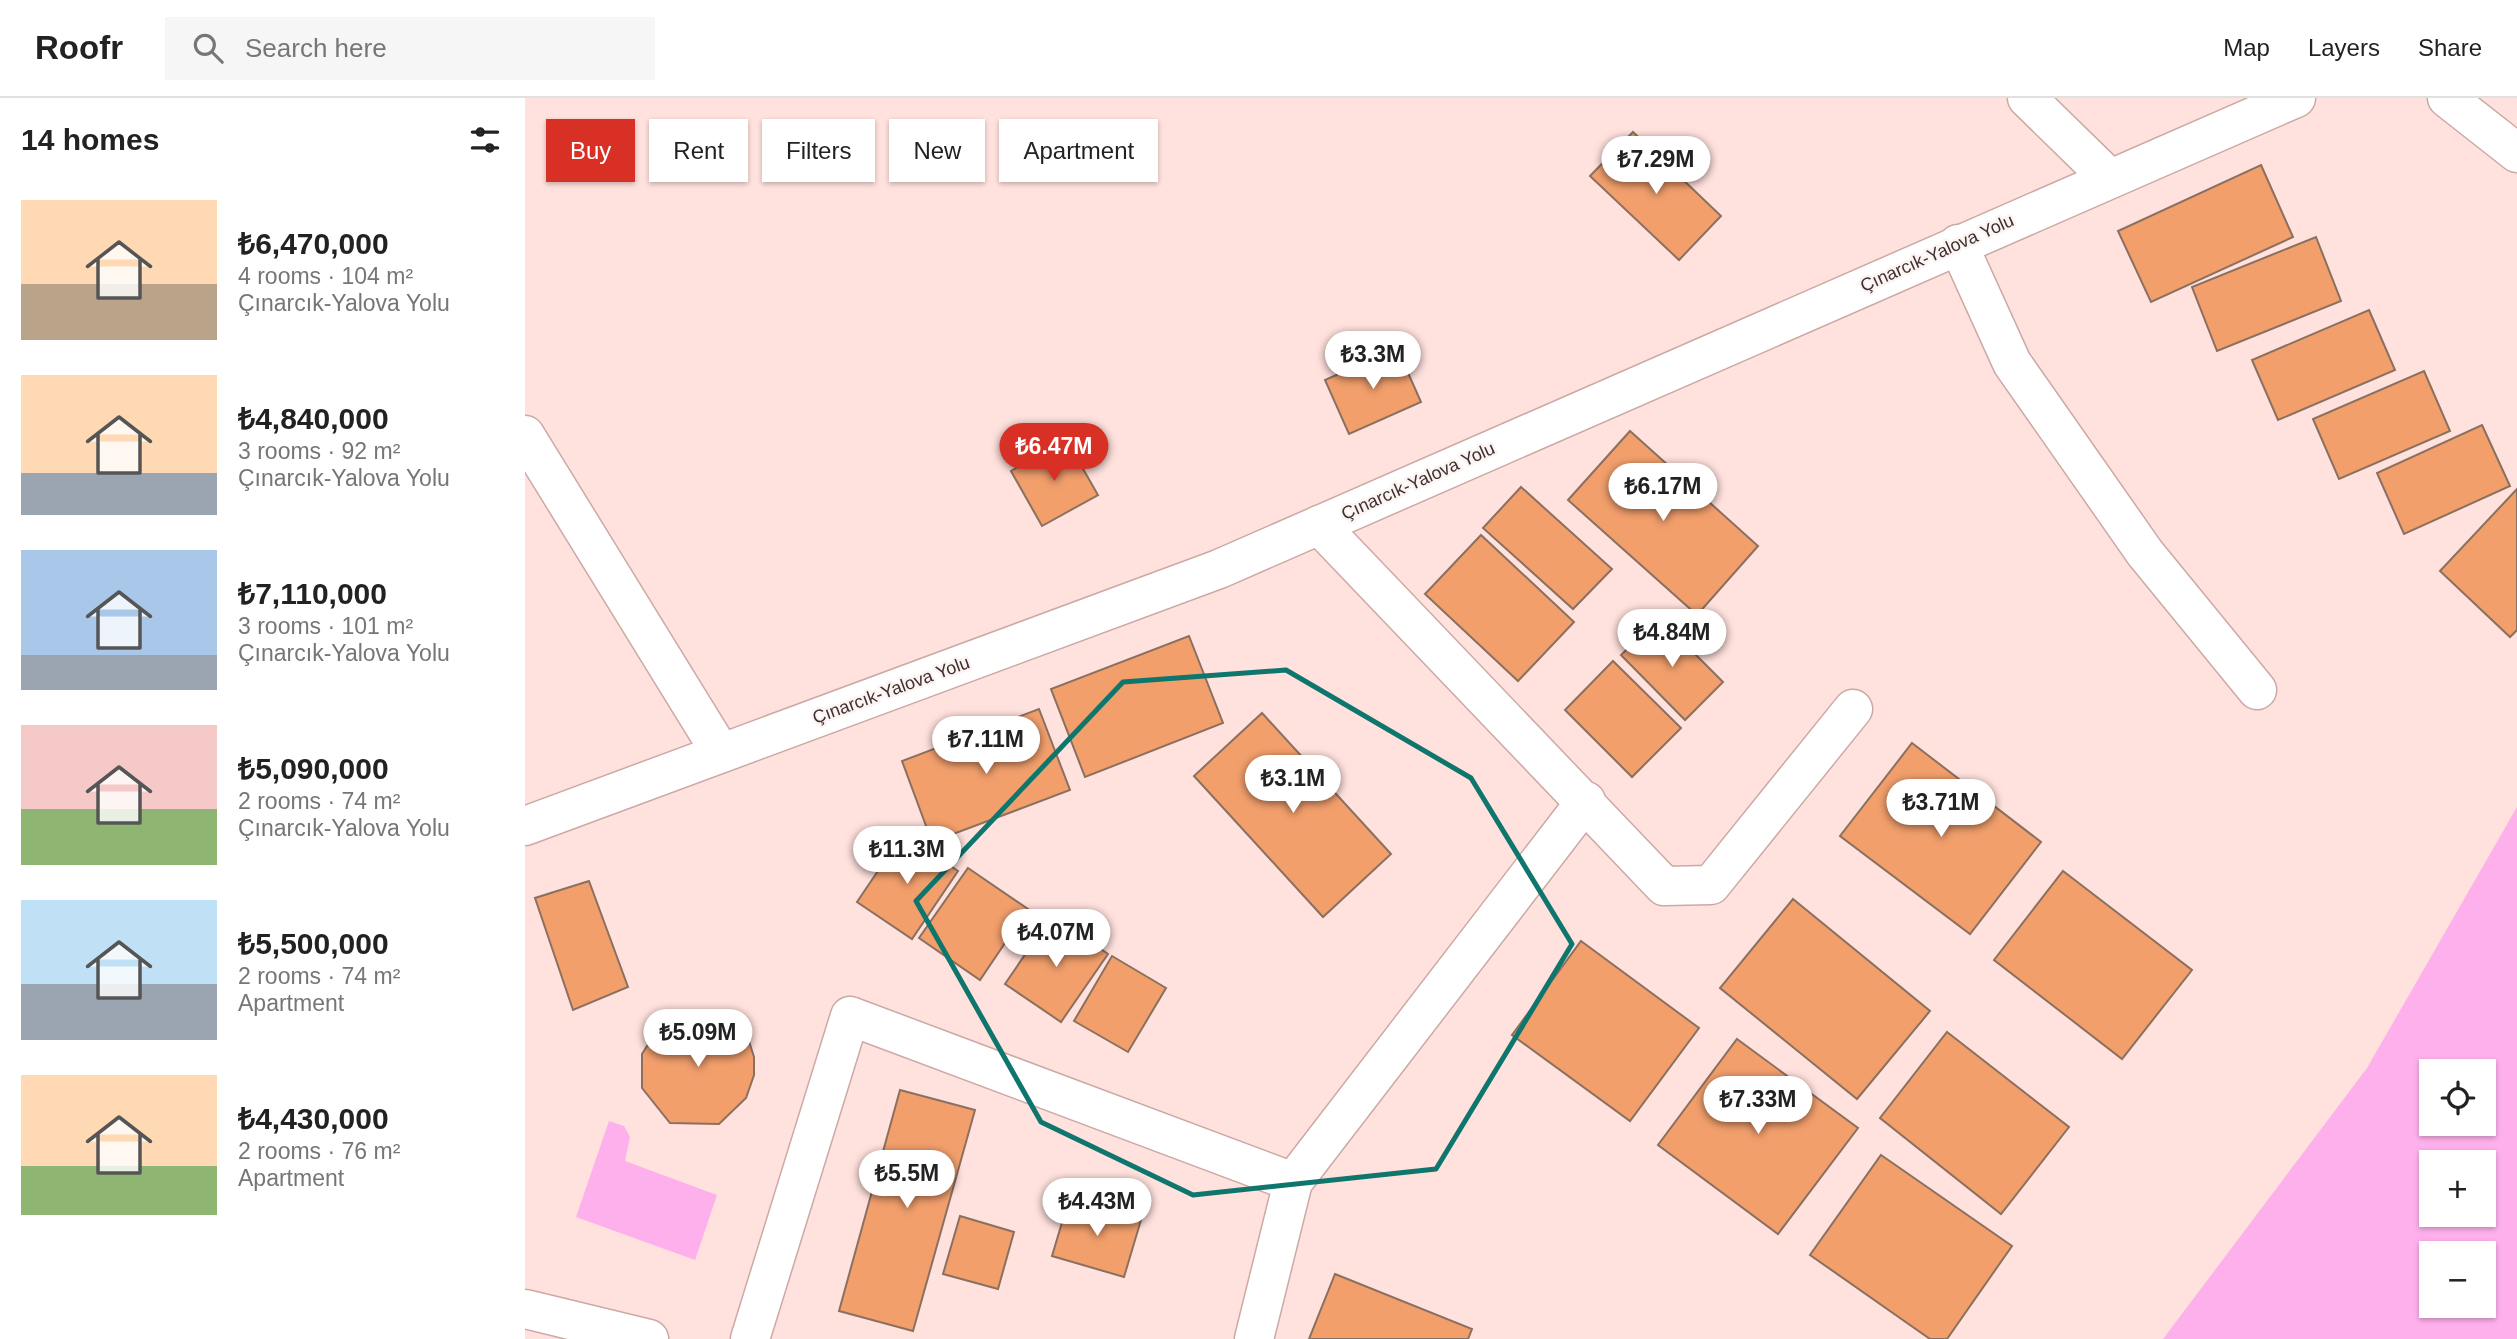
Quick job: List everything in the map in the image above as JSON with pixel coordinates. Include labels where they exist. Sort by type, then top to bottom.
[{"type":"street","points":[[2027,98],[2109,177]]},
{"type":"street","name":"Çınarcık-Yalova Yolu","points":[[525,825],[1219,569],[2109,177],[2296,98]]},
{"type":"street","points":[[2447,98],[2517,153]]},
{"type":"street","points":[[1958,244],[2012,363],[2145,553],[2257,690]]},
{"type":"street","points":[[525,435],[721,753]]},
{"type":"street","points":[[1319,525],[1586,801],[1664,886],[1711,885],[1853,709]]},
{"type":"street","points":[[1254,1339],[1293,1182],[1586,801]]},
{"type":"street","points":[[750,1339],[850,1016],[1293,1182]]},
{"type":"street","points":[[525,1309],[649,1339]]},
{"type":"highlighted area","points":[[1286,670],[1471,778],[1572,944],[1436,1169],[1193,1195],[1041,1122],[916,901],[1123,682]]},
{"type":"shaded area","points":[[2517,807],[2517,1339],[2163,1339],[2367,1068]]},
{"type":"shaded area","points":[[609,1121],[624,1126],[630,1137],[625,1161],[717,1195],[695,1260],[576,1217]]},
{"type":"building","points":[[1633,132],[1721,216],[1679,260],[1590,176]]},
{"type":"building","points":[[2261,165],[2293,237],[2151,302],[2118,231]]},
{"type":"building","points":[[2316,237],[2341,301],[2217,351],[2192,287]]},
{"type":"building","points":[[2369,310],[2395,370],[2278,420],[2252,360]]},
{"type":"building","points":[[1397,348],[1421,402],[1349,434],[1325,380]]},
{"type":"building","points":[[2424,371],[2450,431],[2339,479],[2313,419]]},
{"type":"building","points":[[2482,425],[2510,486],[2404,534],[2377,473]]},
{"type":"building","points":[[1630,431],[1758,546],[1697,615],[1568,500]]},
{"type":"building","points":[[1066,439],[1098,495],[1042,526],[1011,471]]},
{"type":"building","points":[[1521,487],[1612,569],[1573,609],[1483,528]]},
{"type":"building","points":[[2517,489],[2517,630],[2510,637],[2440,571]]},
{"type":"building","points":[[1481,535],[1574,622],[1518,681],[1425,594]]},
{"type":"building","points":[[1659,618],[1723,682],[1685,720],[1621,655]]},
{"type":"building","points":[[1189,636],[1223,723],[1085,777],[1051,689]]},
{"type":"building","points":[[1613,661],[1681,728],[1632,777],[1565,710]]},
{"type":"building","points":[[1039,709],[1070,790],[932,842],[902,761]]},
{"type":"building","points":[[1262,713],[1391,854],[1323,917],[1194,776]]},
{"type":"building","points":[[1912,743],[2041,842],[1970,934],[1840,836]]},
{"type":"building","points":[[903,834],[958,871],[912,939],[857,902]]},
{"type":"building","points":[[968,868],[1028,909],[980,980],[919,938]]},
{"type":"building","points":[[2063,871],[2192,970],[2122,1059],[1994,960]]},
{"type":"building","points":[[589,881],[628,987],[573,1010],[535,898]]},
{"type":"building","points":[[1793,899],[1930,1011],[1857,1099],[1720,988]]},
{"type":"building","points":[[1052,915],[1108,954],[1061,1022],[1005,984]]},
{"type":"building","points":[[1581,941],[1699,1028],[1630,1121],[1512,1035]]},
{"type":"building","points":[[1112,956],[1166,988],[1128,1052],[1074,1021]]},
{"type":"building","points":[[707,1013],[728,1021],[747,1035],[754,1057],[754,1075],[746,1098],[719,1124],[670,1123],[642,1088],[642,1054],[656,1032],[674,1014]]},
{"type":"building","points":[[1947,1032],[2069,1127],[2001,1214],[1880,1118]]},
{"type":"building","points":[[1737,1039],[1858,1128],[1778,1234],[1658,1145]]},
{"type":"building","points":[[900,1090],[975,1110],[913,1331],[839,1311]]},
{"type":"building","points":[[1881,1155],[2012,1246],[1947,1339],[1930,1339],[1810,1255]]},
{"type":"building","points":[[1069,1199],[1141,1220],[1124,1277],[1052,1256]]},
{"type":"building","points":[[960,1216],[1014,1232],[998,1289],[943,1274]]},
{"type":"building","points":[[1335,1274],[1472,1329],[1468,1339],[1309,1339]]}]
